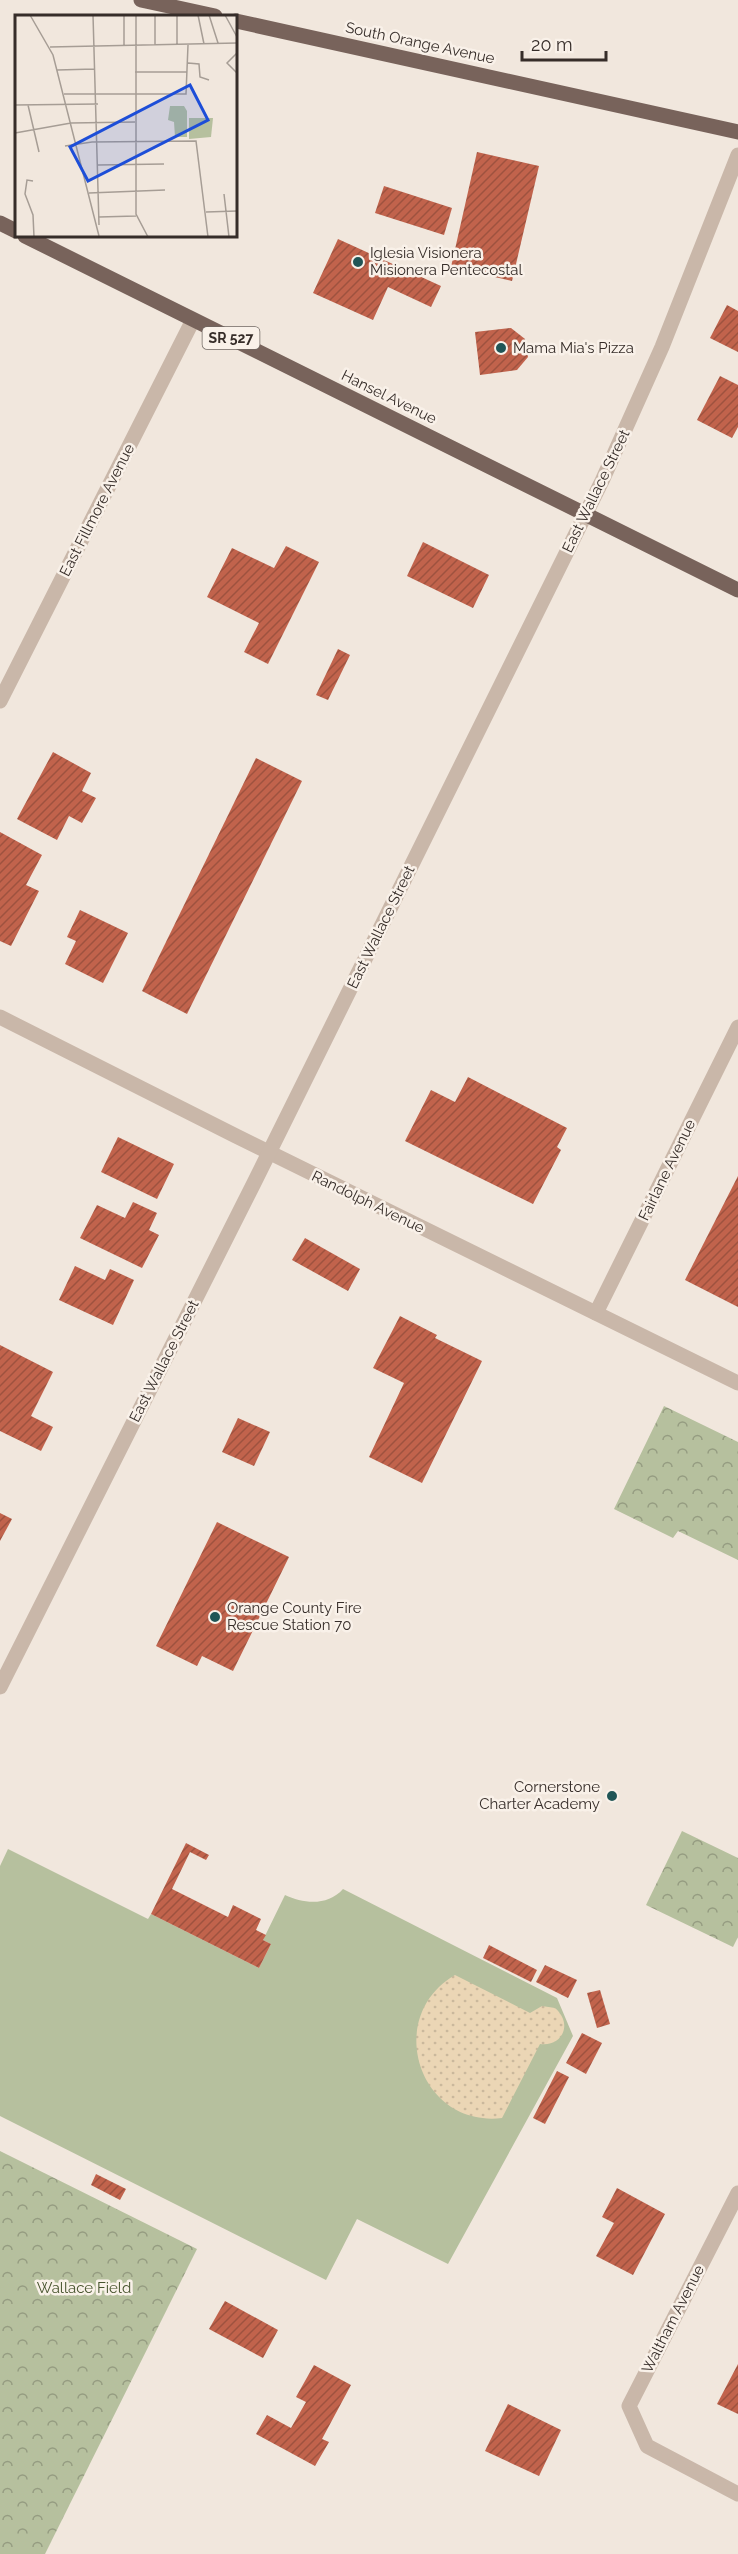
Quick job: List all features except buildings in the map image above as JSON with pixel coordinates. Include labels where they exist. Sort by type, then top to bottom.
[{"type":"main road","points":[[141,0],[210,15]]},
{"type":"main road","name":"South Orange Avenue","points":[[237,21],[738,132]]},
{"type":"main road","points":[[0,223],[15,230]]},
{"type":"main road","name":"Hansel Avenue","points":[[27,237],[738,590]]},
{"type":"street","name":"East Wallace Street","points":[[0,1687],[269,1153],[585,514],[662,347],[738,155]]},
{"type":"street","name":"East Fillmore Avenue","points":[[0,701],[193,320]]},
{"type":"street","name":"Randolph Avenue","points":[[0,1017],[269,1153],[738,1383]]},
{"type":"street","name":"Fairlane Avenue","points":[[596,1313],[738,1026]]},
{"type":"street","name":"Waltham Avenue","points":[[738,2193],[629,2406],[647,2446],[738,2494]]},
{"type":"green space","points":[[664,1406],[738,1442],[738,1560],[678,1531],[673,1538],[614,1509]]},
{"type":"green space","points":[[682,1831],[738,1858],[738,1937],[733,1947],[646,1905]]},
{"type":"green space","points":[[8,1849],[148,1919],[151,1914],[259,1968],[271,1944],[263,1940],[285,1895],[316,1902],[337,1895],[343,1889],[557,1998],[573,2036],[448,2264],[357,2219],[326,2280],[0,2116],[0,1866]]},
{"type":"green space","name":"Wallace Field","points":[[0,2151],[197,2249],[45,2554],[0,2554]]},
{"type":"sand","points":[[455,1975],[530,2013],[542,2006],[555,2008],[563,2020],[563,2033],[560,2038],[555,2042],[540,2044],[502,2118],[473,2116],[450,2106],[432,2088],[420,2066],[416,2041],[420,2016],[433,1994]]},
{"type":"place","name":"Iglesia Visionera Misionera Pentecostal","points":[[358,262]]},
{"type":"place","name":"Mama Mia's Pizza","points":[[501,348]]},
{"type":"place","name":"Orange County Fire Rescue Station 70","points":[[215,1617]]},
{"type":"place","name":"Cornerstone Charter Academy","points":[[612,1796]]}]
